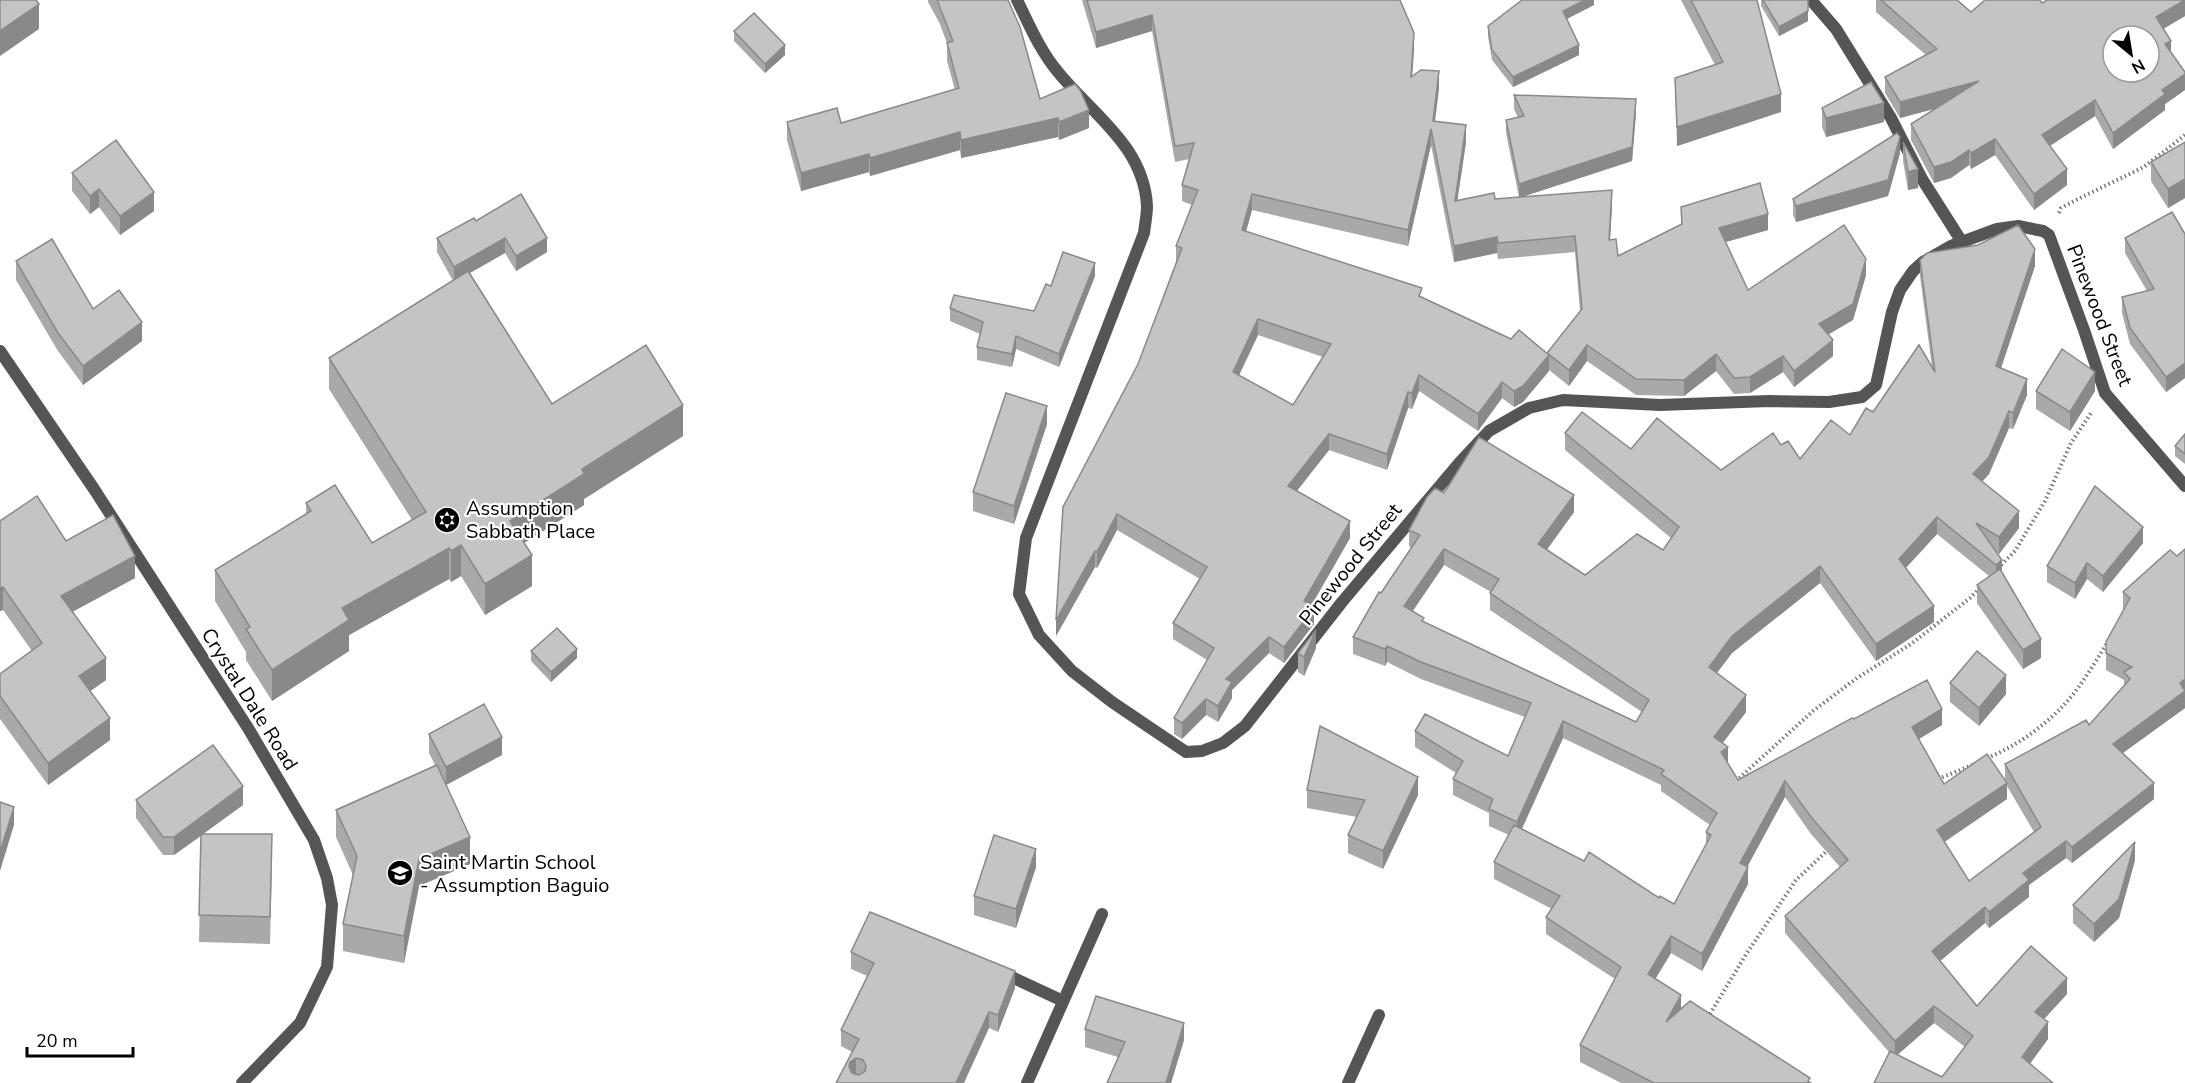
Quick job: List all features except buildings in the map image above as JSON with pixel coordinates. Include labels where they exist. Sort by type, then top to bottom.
[{"type":"street","name":"Pinewood Street","points":[[1017,0],[1057,71],[1117,132],[1143,180],[1147,207],[1144,233],[1026,538],[1019,594],[1039,634],[1072,671],[1112,702],[1186,752],[1202,751],[1223,743],[1245,726],[1342,602],[1489,431],[1529,408],[1563,400],[1660,405],[1769,401],[1829,402],[1862,397],[1876,385],[1892,312],[1905,280],[1923,262],[1962,242],[1997,229],[2018,226],[2043,231],[2049,235],[2105,393],[2185,486]]},
{"type":"street","points":[[1811,0],[1836,29],[1891,118],[1922,179],[1962,242]]},
{"type":"street","name":"Crystal Dale Road","points":[[0,351],[94,489],[248,728],[314,840],[327,878],[332,905],[327,967],[300,1023],[242,1083]]},
{"type":"street","points":[[1027,1083],[1102,914]]},
{"type":"street","points":[[989,967],[1063,1001]]},
{"type":"street","points":[[1348,1083],[1379,1015]]},
{"type":"path","points":[[2061,208],[2145,167],[2185,135]]},
{"type":"path","points":[[1993,574],[2015,551],[2045,501],[2071,443],[2105,393]]},
{"type":"path","points":[[1731,785],[1813,711],[1857,678],[1911,644],[1971,598],[1985,582]]},
{"type":"path","points":[[1930,783],[2003,752],[2048,719],[2063,706],[2080,684],[2110,638]]},
{"type":"path","points":[[1710,1014],[1745,956],[1796,880],[1837,841]]},
{"type":"place","name":"Assumption Sabbath Place","points":[[447,520]]},
{"type":"place","name":"Saint Martin School - Assumption Baguio","points":[[400,873]]}]
